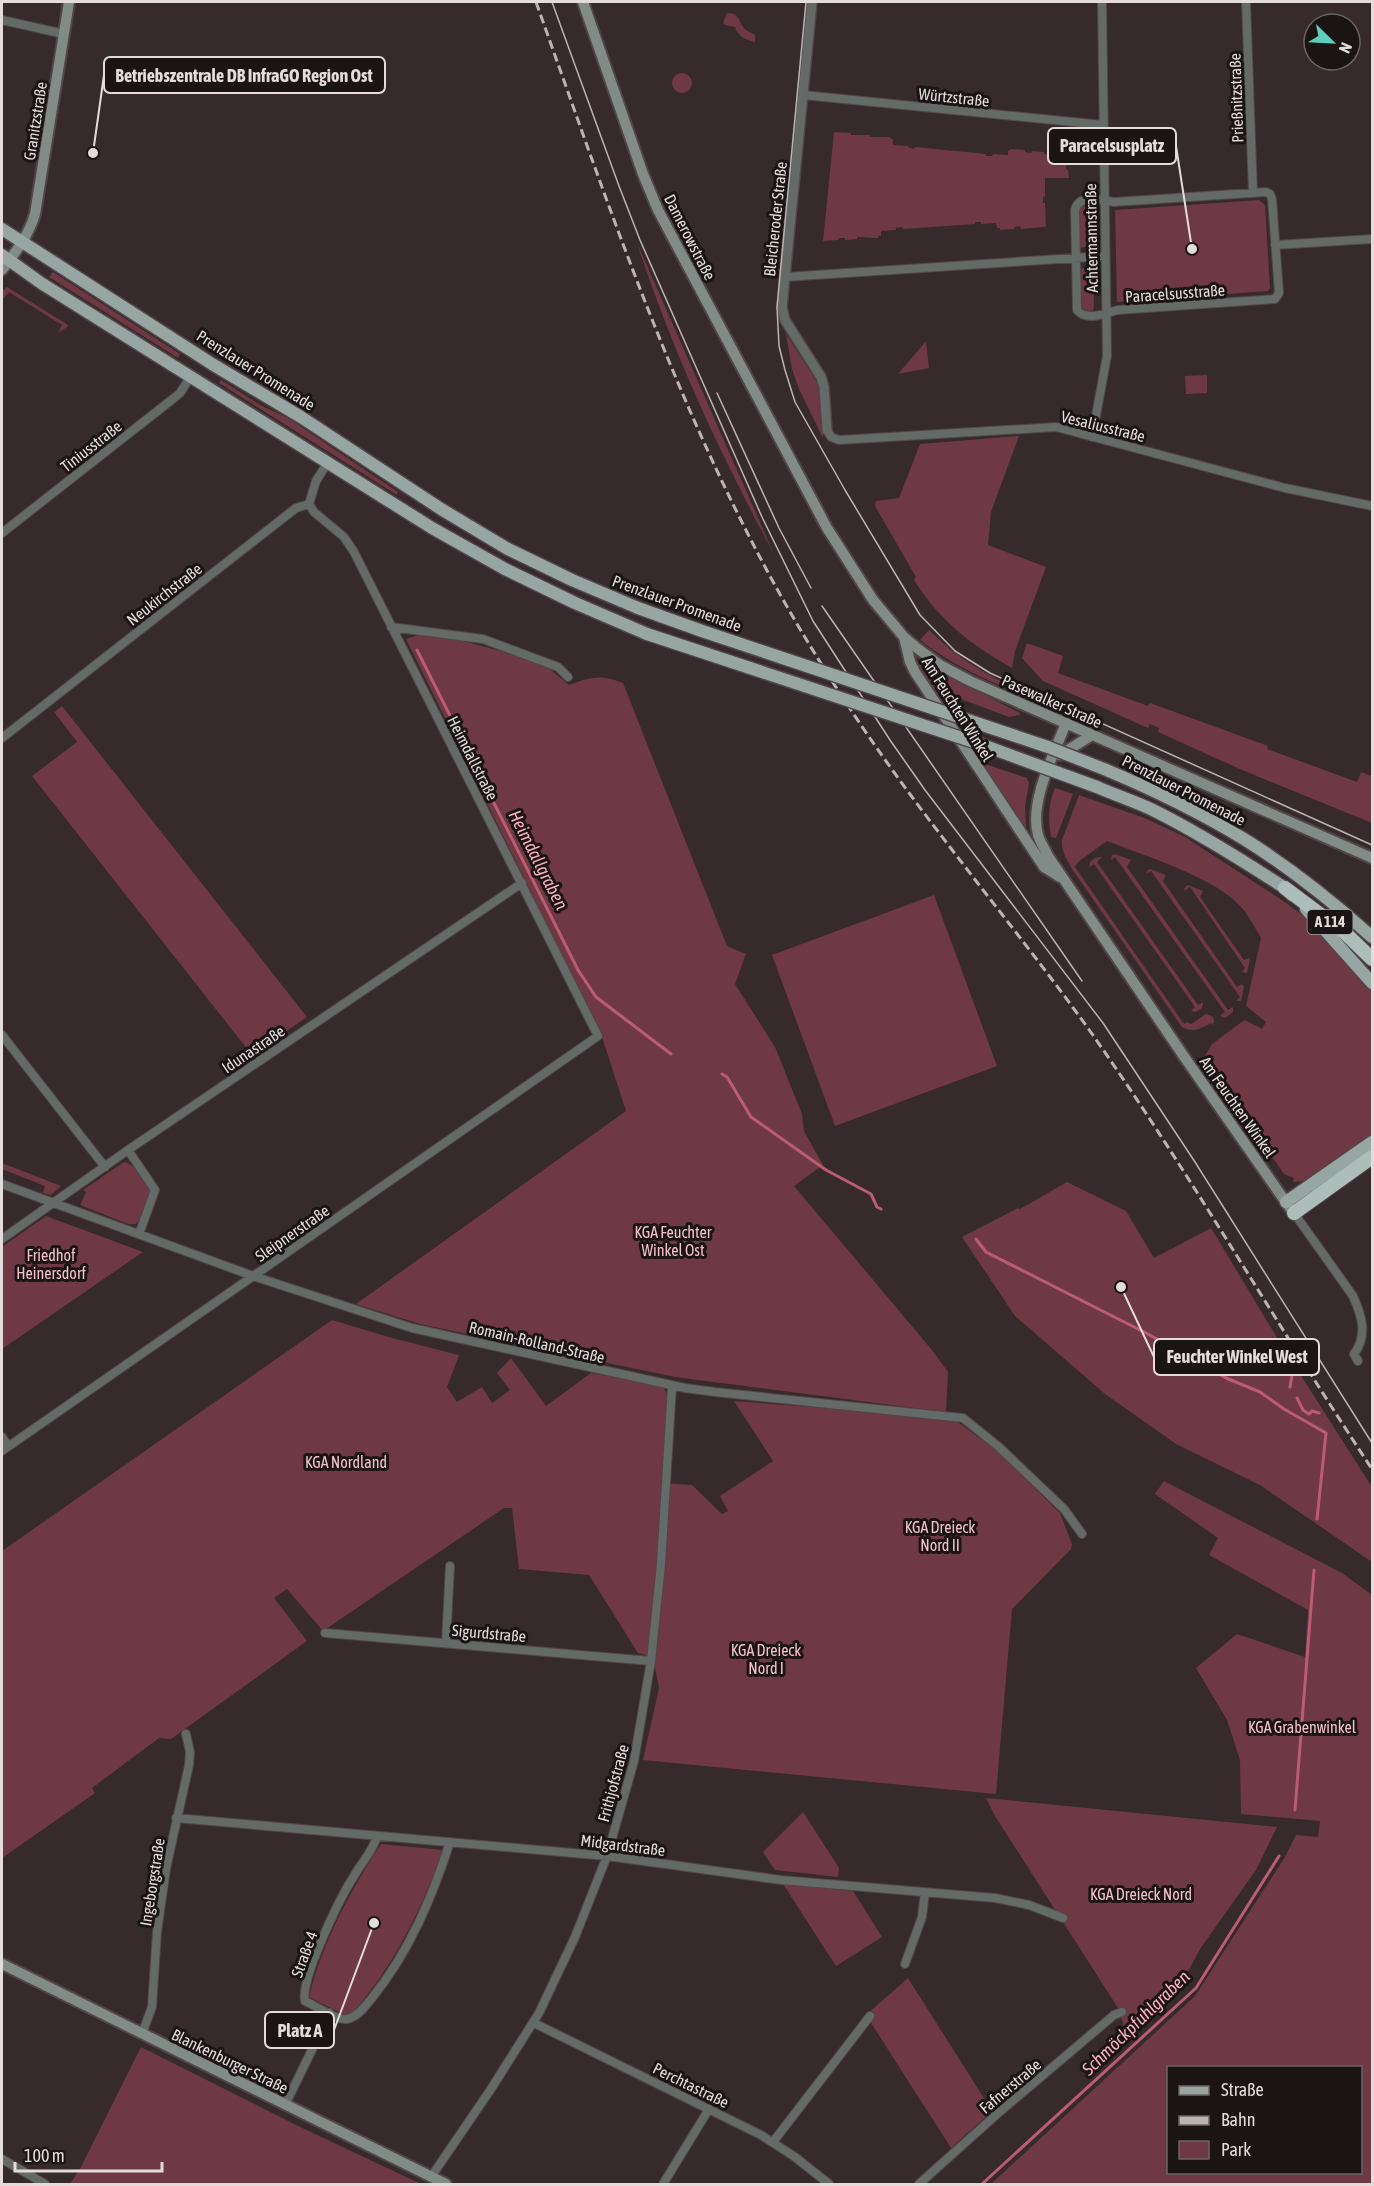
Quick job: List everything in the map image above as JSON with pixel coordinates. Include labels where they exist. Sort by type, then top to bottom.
[{"type":"highway","name":"A 114","points":[[1285,888],[1345,933],[1372,959]]},
{"type":"highway","points":[[1290,1207],[1372,1157]]},
{"type":"main road","name":"Granitzstraße","points":[[4,262],[22,242],[32,225],[35,214],[69,2]]},
{"type":"main road","name":"Damerowstraße","points":[[582,2],[658,210],[799,475]]},
{"type":"main road","name":"Prenzlauer Promenade","points":[[2,229],[212,364],[301,417],[441,509],[508,549],[638,608],[1026,739],[1158,792],[1245,840],[1296,875],[1372,937]]},
{"type":"main road","name":"Prenzlauer Promenade","points":[[4,262],[191,376],[432,528],[505,569],[575,603],[647,634],[1009,754],[1151,809],[1195,832],[1285,888],[1372,983]]},
{"type":"main road","name":"Pasewalker Straße","points":[[799,475],[827,528],[873,600],[904,637],[940,665],[970,681],[1372,858]]},
{"type":"main road","name":"Am Feuchten Winkel","points":[[904,637],[910,662],[947,722],[1044,867],[1060,877]]},
{"type":"main road","name":"Am Feuchten Winkel","points":[[1065,723],[1038,805],[1038,834],[1060,877],[1290,1207]]},
{"type":"main road","points":[[1052,760],[1092,735]]},
{"type":"main road","points":[[1290,1207],[1372,1142]]},
{"type":"main road","name":"Blankenburger Straße","points":[[2,1964],[446,2184]]},
{"type":"street","name":"Bleicheroder Straße","points":[[812,2],[783,315],[821,377],[824,387],[827,430]]},
{"type":"street","name":"Achtermannstraße","points":[[1092,436],[1107,356],[1102,2]]},
{"type":"street","name":"Prießnitzstraße","points":[[1245,2],[1253,193]]},
{"type":"street","points":[[2,20],[64,34]]},
{"type":"street","name":"Würtzstraße","points":[[803,95],[1103,125]]},
{"type":"street","name":"Paracelsusstraße","points":[[1266,192],[1272,196],[1277,297],[1272,300],[1118,310],[1084,315],[1077,310],[1077,204],[1081,201],[1097,199],[1114,202],[1253,193],[1266,192]]},
{"type":"street","points":[[1275,245],[1372,239]]},
{"type":"street","points":[[785,278],[1105,256]]},
{"type":"street","name":"Tiniusstraße","points":[[2,533],[174,398],[191,376]]},
{"type":"street","name":"Vesaliusstraße","points":[[827,430],[834,439],[858,439],[1056,427],[1285,488],[1372,506]]},
{"type":"street","points":[[309,504],[316,481],[328,462]]},
{"type":"street","name":"Heimdallstraße","points":[[309,504],[314,512],[344,537],[354,552],[598,1036]]},
{"type":"street","name":"Neukirchstraße","points":[[2,738],[296,508],[309,504]]},
{"type":"street","points":[[391,627],[483,639],[545,661],[558,667],[568,677]]},
{"type":"street","name":"Idunastraße","points":[[2,1239],[128,1150],[522,883]]},
{"type":"street","points":[[2,1035],[105,1167]]},
{"type":"street","name":"Sleipnerstraße","points":[[5,1448],[598,1036]]},
{"type":"street","points":[[128,1150],[155,1190],[139,1234]]},
{"type":"street","name":"Romain-Rolland-Straße","points":[[2,1184],[253,1276],[412,1328],[672,1386],[963,1418],[999,1447],[1064,1509],[1082,1534]]},
{"type":"street","name":"Am Feuchten Winkel","points":[[1290,1207],[1353,1296],[1360,1311],[1364,1330],[1361,1345],[1354,1354],[1358,1361]]},
{"type":"street","name":"Frithjofstraße","points":[[431,2177],[534,2023],[560,1973],[607,1856],[634,1761],[651,1661],[661,1564],[672,1386]]},
{"type":"street","points":[[2,1437],[5,1448]]},
{"type":"street","points":[[446,1643],[450,1566]]},
{"type":"street","name":"Sigurdstraße","points":[[325,1633],[651,1661]]},
{"type":"street","name":"Ingeborgstraße","points":[[142,2034],[152,2007],[158,1922],[176,1818],[189,1765],[190,1752],[186,1734]]},
{"type":"street","name":"Midgardstraße","points":[[176,1818],[607,1856],[781,1880],[995,1898],[1029,1905],[1063,1918]]},
{"type":"street","name":"Straße 4","points":[[330,2013],[306,2001],[305,1991],[322,1940],[338,1904],[375,1843],[376,1836]]},
{"type":"street","points":[[285,2105],[330,2013],[341,2019],[348,2019],[362,2010],[384,1983],[424,1913],[450,1842]]},
{"type":"street","points":[[905,1964],[922,1917],[925,1892]]},
{"type":"street","name":"Fafnerstraße","points":[[919,2184],[1114,2015],[1122,2012]]},
{"type":"street","points":[[773,2142],[870,2016]]},
{"type":"street","name":"Perchtastraße","points":[[534,2023],[773,2142],[829,2184]]},
{"type":"street","points":[[663,2184],[709,2109]]},
{"type":"street","points":[[2,2159],[45,2184]]},
{"type":"green space","points":[[727,13],[735,15],[746,30],[755,35],[755,42],[742,37],[735,27],[723,23]]},
{"type":"green space","points":[[682,73],[689,76],[692,83],[689,90],[682,93],[675,90],[672,83],[675,76]]},
{"type":"green space","points":[[834,132],[890,137],[893,139],[893,145],[908,146],[914,149],[915,147],[986,154],[986,156],[1008,155],[1011,149],[1031,153],[1032,151],[1044,152],[1044,154],[1051,155],[1051,152],[1068,153],[1066,169],[1069,178],[1045,178],[1043,203],[1045,203],[1046,226],[1044,227],[1021,229],[1020,226],[1000,230],[996,223],[975,222],[975,224],[903,229],[902,227],[896,230],[881,231],[881,236],[878,238],[857,237],[857,239],[839,238],[823,241]]},
{"type":"green space","points":[[1259,200],[1265,205],[1270,288],[1268,291],[1117,302],[1115,210]]},
{"type":"green space","points":[[1085,204],[1092,207],[1093,246],[1079,248],[1078,210]]},
{"type":"green space","points":[[637,243],[774,554],[698,401],[681,362]]},
{"type":"green space","points":[[1093,268],[1094,308],[1092,311],[1080,307],[1079,269]]},
{"type":"green space","points":[[53,272],[180,354],[178,358],[49,277]]},
{"type":"green space","points":[[7,287],[68,325],[67,327],[58,333],[62,325],[9,292],[2,300],[2,291]]},
{"type":"green space","points":[[786,334],[817,382],[821,394],[823,438],[799,389],[792,369]]},
{"type":"green space","points":[[926,341],[929,368],[898,374]]},
{"type":"green space","points":[[1207,375],[1207,393],[1186,394],[1185,376]]},
{"type":"green space","points":[[221,380],[262,406],[288,418],[398,492],[397,495],[219,383]]},
{"type":"green space","points":[[1019,436],[991,512],[988,545],[1046,567],[1015,651],[1012,668],[969,640],[934,608],[914,580],[916,577],[875,506],[876,501],[899,498],[920,444]]},
{"type":"green space","points":[[929,630],[967,661],[993,677],[1038,698],[1037,701],[976,675],[933,650],[920,640]]},
{"type":"green space","name":"KGA Feuchter Winkel Ost","points":[[422,634],[456,639],[512,654],[546,666],[569,685],[596,678],[608,678],[623,683],[727,946],[746,954],[735,984],[775,1047],[802,1114],[804,1131],[823,1165],[794,1186],[948,1372],[946,1412],[675,1377],[420,1324],[356,1304],[626,1111],[601,1034],[406,639]]},
{"type":"green space","points":[[1027,643],[1063,656],[1058,673],[1148,706],[1150,703],[1268,746],[1267,749],[1357,782],[1361,772],[1372,776],[1372,823],[1242,770],[1158,732],[1159,728],[1150,724],[1148,728],[1043,681],[1022,658]]},
{"type":"green space","points":[[921,662],[1020,715],[1009,717],[934,689],[919,665]]},
{"type":"green space","points":[[62,706],[307,1017],[252,1055],[32,776],[77,742],[54,712]]},
{"type":"green space","points":[[985,764],[1027,778],[1029,783],[1025,807],[1026,827],[984,766]]},
{"type":"green space","points":[[1055,788],[1073,794],[1056,838],[1051,837],[1049,818]]},
{"type":"green space","points":[[1079,795],[1147,819],[1185,837],[1309,920],[1360,976],[1372,992],[1372,1134],[1304,1181],[1293,1182],[1294,1178],[1284,1174],[1204,1058],[1212,1044],[1243,1021],[1262,1029],[1266,1022],[1246,1006],[1261,938],[1237,903],[1225,893],[1194,875],[1107,841],[1078,862],[1075,867],[1184,1024],[1187,1022],[1191,1024],[1206,1014],[1212,1016],[1214,1020],[1213,1025],[1211,1023],[1196,1030],[1182,1027],[1072,869],[1065,855],[1062,840]]},
{"type":"green space","points":[[1112,855],[1131,860],[1127,867],[1228,1010],[1233,1007],[1233,1012],[1225,1018],[1220,1016],[1225,1012],[1115,857],[1111,860]]},
{"type":"green space","points":[[1102,857],[1097,862],[1198,1005],[1203,1002],[1202,1008],[1196,1012],[1191,1011],[1195,1007],[1094,864],[1089,867],[1090,862],[1095,858]]},
{"type":"green space","points":[[1150,869],[1166,875],[1163,881],[1237,987],[1242,984],[1244,987],[1241,1001],[1236,1001],[1240,997],[1151,871],[1146,874]]},
{"type":"green space","points":[[1188,885],[1203,891],[1200,897],[1244,960],[1250,958],[1247,973],[1242,972],[1245,968],[1190,887],[1184,891]]},
{"type":"green space","points":[[934,895],[997,1066],[835,1126],[772,955]]},
{"type":"green space","points":[[124,1162],[139,1172],[146,1181],[150,1193],[146,1208],[136,1224],[128,1224],[80,1205],[86,1192],[83,1190]]},
{"type":"green space","points":[[2,1163],[61,1186],[51,1195],[43,1193],[45,1186],[2,1169]]},
{"type":"green space","points":[[1067,1182],[1126,1211],[1154,1258],[1211,1228],[1282,1346],[1372,1487],[1372,1562],[1260,1485],[1176,1444],[1105,1394],[1015,1316],[962,1237],[1020,1209]]},
{"type":"green space","name":"Friedhof Heinersdorf","points":[[46,1216],[143,1252],[2,1349],[2,1247]]},
{"type":"green space","points":[[332,1320],[459,1355],[447,1387],[457,1402],[482,1387],[492,1403],[510,1390],[497,1373],[511,1358],[546,1406],[591,1373],[663,1387],[667,1394],[663,1483],[692,1485],[722,1514],[728,1511],[720,1496],[773,1461],[734,1401],[939,1417],[959,1423],[996,1450],[1060,1513],[1072,1544],[1071,1549],[1012,1609],[996,1794],[643,1760],[659,1688],[653,1657],[638,1653],[589,1575],[519,1569],[512,1508],[504,1508],[323,1631],[287,1589],[274,1598],[307,1641],[171,1739],[159,1738],[92,1788],[95,1793],[2,1858],[2,1551]]},
{"type":"green space","name":"KGA Grabenwinkel","points":[[1164,1481],[1342,1573],[1372,1595],[1372,2184],[991,2184],[1195,1996],[1285,1857],[1296,1835],[1318,1837],[1320,1821],[1241,1814],[1240,1760],[1227,1720],[1196,1668],[1237,1634],[1305,1657],[1308,1610],[1209,1555],[1218,1538],[1155,1494]]},
{"type":"green space","name":"KGA Dreieck Nord","points":[[986,1798],[1277,1827],[1256,1870],[1200,1949],[1184,1979],[1124,2027],[1118,2008],[995,1816]]},
{"type":"green space","points":[[803,1812],[839,1868],[838,1877],[775,1870],[763,1852]]},
{"type":"green space","points":[[381,1844],[443,1850],[404,1938],[379,1979],[349,2017],[309,1997],[329,1937],[358,1881]]},
{"type":"green space","points":[[783,1884],[853,1891],[882,1937],[836,1966]]},
{"type":"green space","points":[[908,1978],[992,2111],[951,2148],[866,2015]]},
{"type":"green space","points":[[141,2047],[296,2125],[421,2184],[70,2184],[81,2167]]},
{"type":"waterway","name":"Heimdallgraben","points":[[417,650],[578,970],[596,997],[671,1054]]},
{"type":"waterway","name":"Heimdallgraben","points":[[722,1074],[727,1077],[751,1117],[826,1170],[871,1194],[877,1207],[881,1209]]},
{"type":"waterway","points":[[976,1239],[986,1252],[1146,1333],[1226,1378],[1260,1392],[1326,1433],[1317,1519]]},
{"type":"waterway","points":[[1280,1352],[1292,1375],[1290,1387]]},
{"type":"waterway","points":[[1297,1398],[1303,1410],[1309,1414],[1312,1411],[1319,1413]]},
{"type":"waterway","name":"Schmöckpfuhlgraben","points":[[1295,1810],[1314,1570]]},
{"type":"waterway","name":"Schmöckpfuhlgraben","points":[[982,2184],[1196,1988],[1279,1856]]},
{"type":"tram line","points":[[552,2],[640,240],[762,517],[813,621],[925,790],[1103,1023],[1195,1162],[1372,1443]]},
{"type":"tram line","points":[[806,2],[777,307],[779,346],[795,402],[920,615],[955,651],[990,673],[1372,845]]},
{"type":"tram line","points":[[717,393],[779,528],[811,588]]},
{"type":"tram line","points":[[822,606],[1082,981]]},
{"type":"railway","points":[[536,2],[609,207],[661,342],[719,475],[771,579],[839,692],[888,764],[1072,1006],[1127,1085],[1372,1469]]},
{"type":"place","name":"Betriebszentrale DB InfraGO Region Ost","points":[[93,153]]},
{"type":"place","name":"Paracelsusplatz","points":[[1192,249]]},
{"type":"place","name":"Feuchter Winkel West","points":[[1121,1287]]},
{"type":"place","name":"Platz A","points":[[374,1923]]},
{"type":"park label","name":"KGA Nordland","points":[[346,1462]]},
{"type":"park label","name":"KGA Dreieck Nord II","points":[[940,1536]]},
{"type":"park label","name":"KGA Dreieck Nord I","points":[[766,1659]]}]
